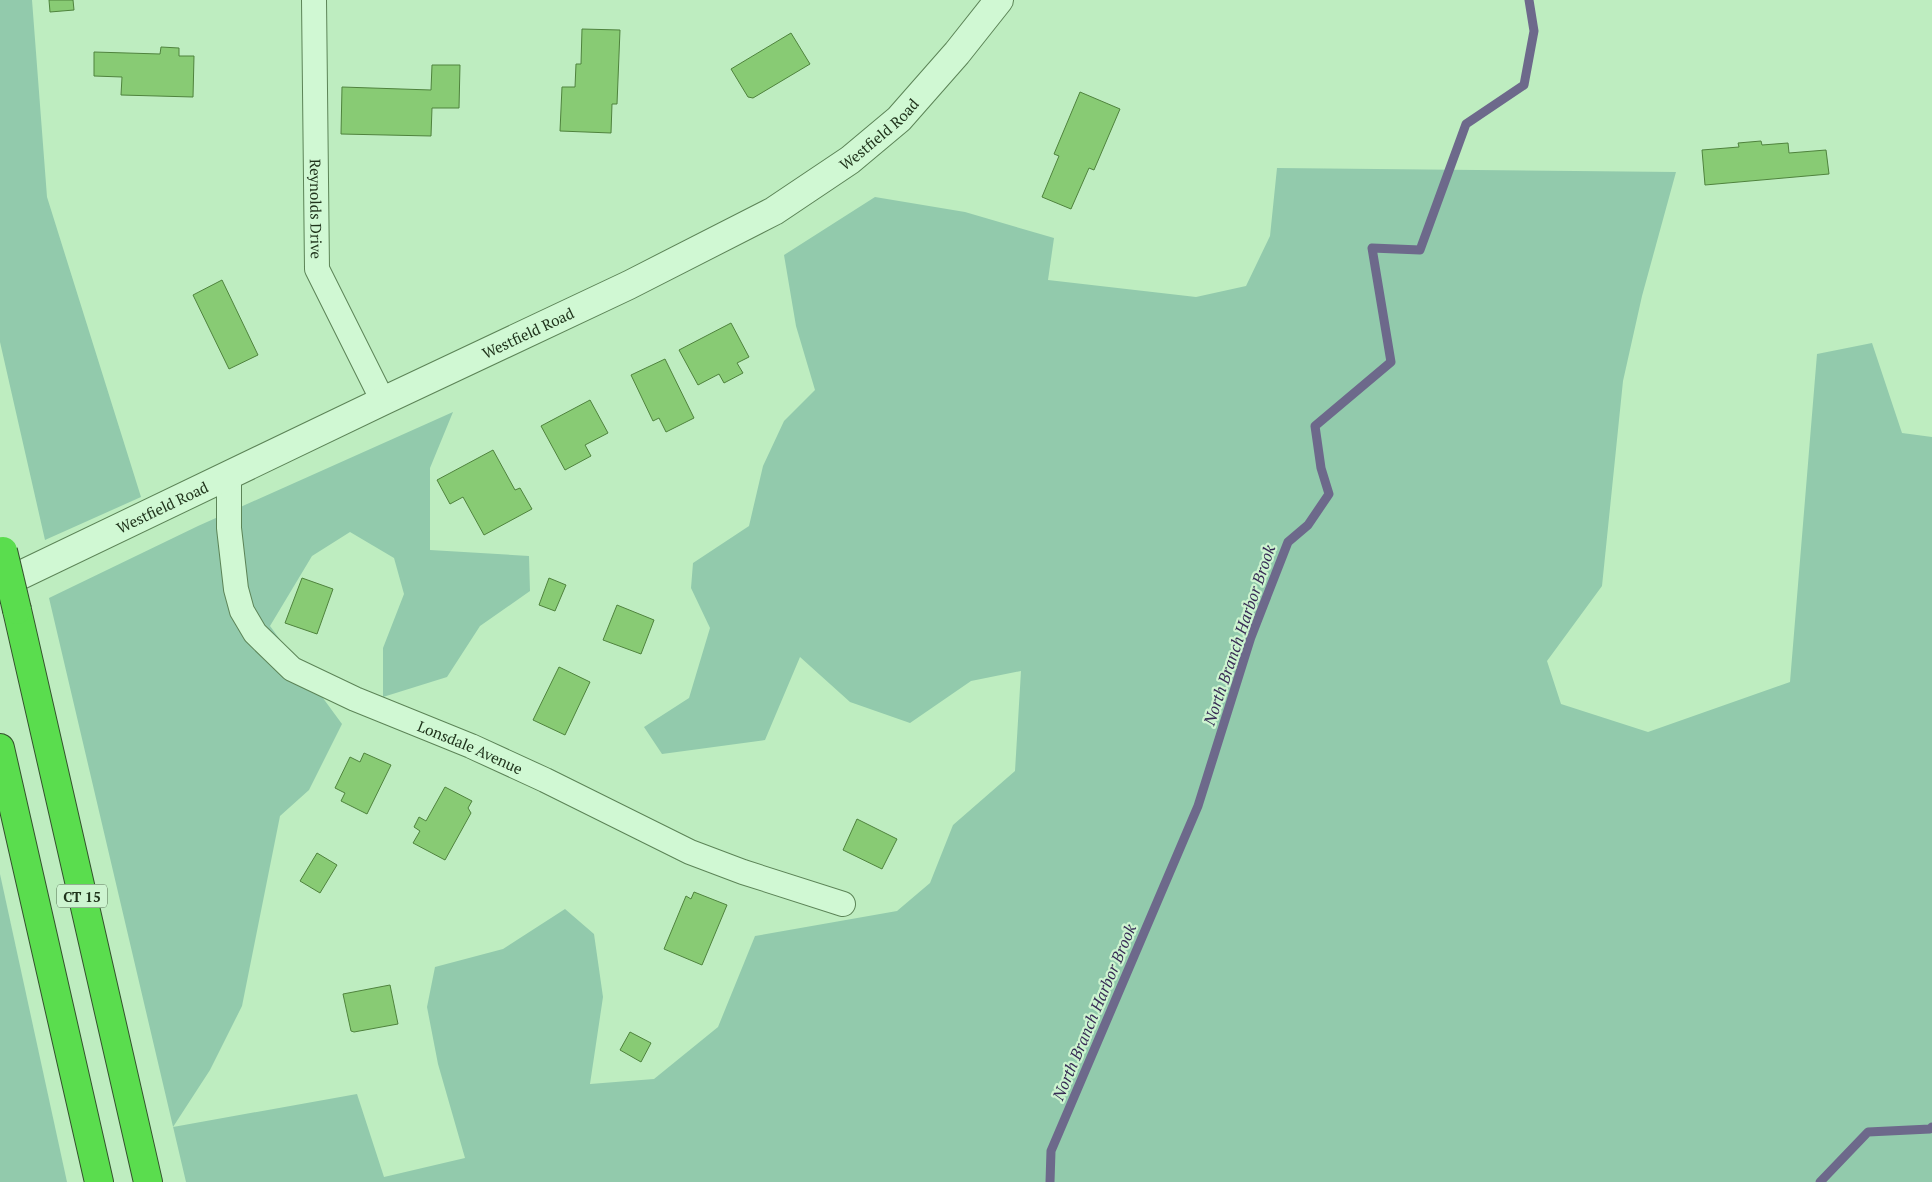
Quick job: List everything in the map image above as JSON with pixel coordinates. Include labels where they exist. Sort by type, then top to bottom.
[{"type":"highway","name":"CT 15","points":[[2,543],[148,1182]]},
{"type":"highway","name":"CT 15","points":[[0,748],[99,1182]]},
{"type":"street","name":"Reynolds Drive","points":[[314,0],[317,270],[383,401]]},
{"type":"street","name":"Westfield Road","points":[[0,585],[672,264],[774,211],[850,160],[898,118],[957,53],[999,0]]},
{"type":"street","name":"Lonsdale Avenue","points":[[229,476],[229,528],[236,589],[242,611],[255,633],[274,654],[292,669],[355,699],[479,750],[690,852],[743,872],[843,904]]},
{"type":"green space","points":[[0,0],[32,0],[47,197],[141,497],[45,540],[0,342]]},
{"type":"green space","points":[[1277,168],[1676,172],[1642,296],[1623,381],[1602,586],[1547,661],[1561,704],[1648,732],[1790,682],[1817,354],[1872,343],[1902,433],[1932,437],[1932,1182],[186,1182],[173,1127],[357,1094],[384,1177],[465,1158],[438,1064],[427,1007],[435,967],[503,949],[565,909],[594,934],[603,997],[590,1084],[654,1079],[718,1027],[755,936],[897,911],[930,883],[953,825],[1015,771],[1021,671],[971,681],[910,723],[850,702],[800,657],[765,740],[662,754],[644,727],[689,698],[710,628],[691,588],[693,563],[749,526],[763,466],[784,421],[815,390],[796,326],[784,255],[875,197],[965,212],[1054,238],[1048,280],[1196,297],[1246,286],[1270,236]]},
{"type":"green space","points":[[453,412],[430,468],[430,550],[529,556],[530,591],[480,626],[447,677],[383,697],[383,648],[404,594],[394,558],[350,532],[312,556],[270,626],[342,724],[309,790],[280,816],[242,1006],[210,1070],[173,1127],[49,598],[198,526]]},
{"type":"green space","points":[[0,874],[67,1182],[0,1182]]},
{"type":"building","points":[[49,0],[73,0],[74,10],[50,12]]},
{"type":"building","points":[[582,29],[620,30],[617,104],[612,104],[611,133],[560,131],[562,87],[575,87],[576,64],[581,64]]},
{"type":"building","points":[[791,33],[810,64],[753,98],[748,97],[731,69]]},
{"type":"building","points":[[161,47],[179,48],[179,56],[194,56],[193,97],[121,95],[122,77],[94,76],[94,52],[160,54]]},
{"type":"building","points":[[432,65],[460,65],[459,108],[432,108],[431,136],[341,134],[342,87],[431,90]]},
{"type":"building","points":[[1080,92],[1120,109],[1094,170],[1089,168],[1071,209],[1042,197],[1059,156],[1054,154]]},
{"type":"building","points":[[1761,141],[1762,145],[1788,143],[1789,153],[1826,150],[1829,174],[1705,185],[1702,150],[1739,147],[1738,143]]},
{"type":"building","points":[[222,280],[258,355],[229,369],[193,295]]},
{"type":"building","points":[[731,323],[749,357],[737,363],[743,373],[724,383],[719,374],[698,385],[679,350]]},
{"type":"building","points":[[665,359],[694,418],[666,432],[659,418],[653,421],[631,375]]},
{"type":"building","points":[[590,400],[608,433],[585,445],[591,456],[565,470],[541,426]]},
{"type":"building","points":[[493,450],[515,490],[520,488],[532,509],[484,535],[463,497],[450,504],[437,480]]},
{"type":"building","points":[[302,578],[333,589],[317,634],[285,623]]},
{"type":"building","points":[[549,578],[566,585],[555,611],[539,605]]},
{"type":"building","points":[[617,605],[654,620],[641,654],[603,640]]},
{"type":"building","points":[[559,667],[590,682],[565,735],[533,720]]},
{"type":"building","points":[[364,753],[391,765],[367,814],[341,801],[345,793],[335,788],[350,757],[360,762]]},
{"type":"building","points":[[445,787],[472,801],[468,808],[471,813],[445,860],[413,843],[420,831],[414,827],[419,817],[426,821]]},
{"type":"building","points":[[857,819],[897,839],[882,869],[843,850]]},
{"type":"building","points":[[317,853],[337,865],[320,893],[300,881]]},
{"type":"building","points":[[694,892],[727,905],[702,965],[664,949],[686,896],[691,899]]},
{"type":"building","points":[[390,985],[398,1024],[351,1031],[343,994]]},
{"type":"building","points":[[630,1032],[651,1043],[641,1062],[620,1050]]},
{"type":"waterway","name":"North Branch Harbor Brook","points":[[1050,1182],[1051,1151],[1198,806],[1251,637],[1288,542],[1308,525],[1329,494],[1321,468],[1315,426],[1391,362],[1372,248],[1420,250],[1466,124],[1524,85],[1534,31],[1529,0]]},
{"type":"waterway","points":[[1820,1182],[1868,1132],[1930,1129],[1932,1127]]}]
